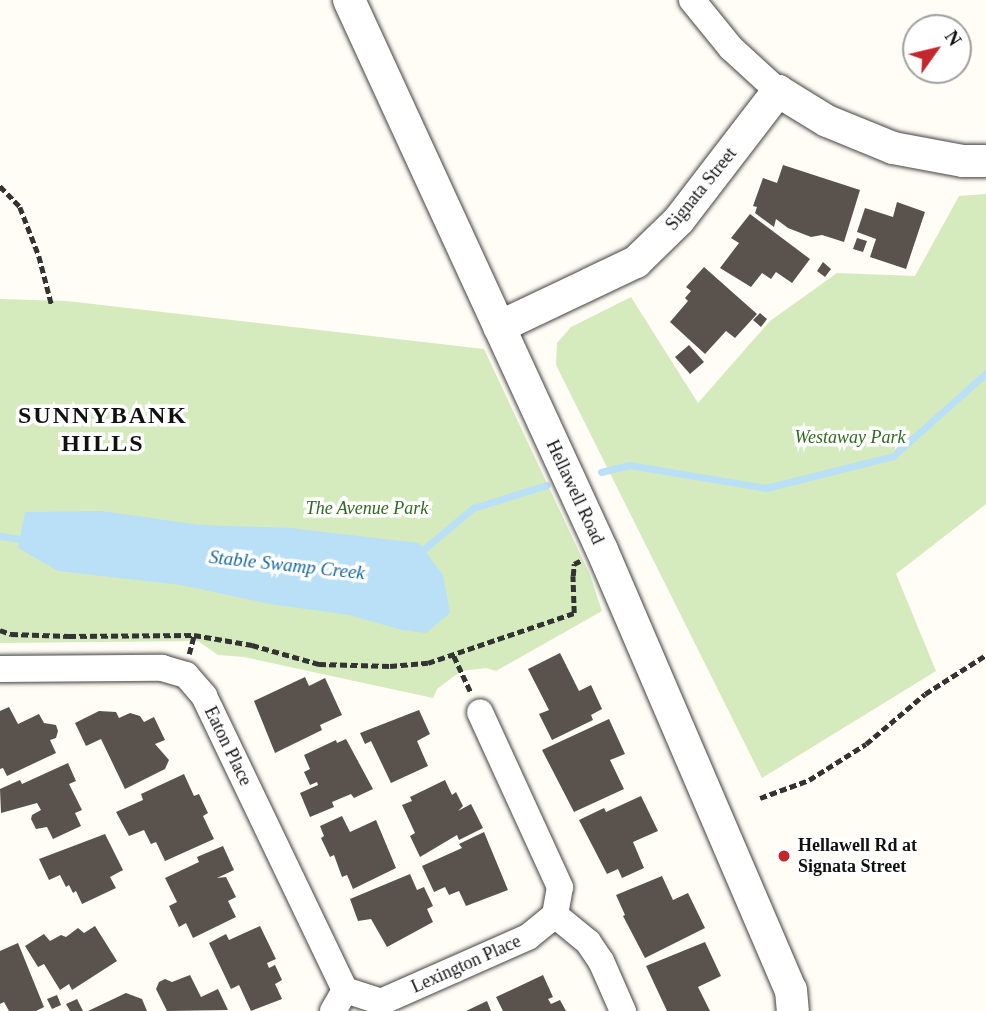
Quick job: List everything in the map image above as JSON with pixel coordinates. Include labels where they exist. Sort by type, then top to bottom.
[{"type":"street","name":"Hellawell Road","points":[[349,0],[602,550],[792,1000],[816,1011]]},
{"type":"street","points":[[692,0],[731,48],[778,91],[827,121],[892,148],[963,161],[986,160]]},
{"type":"street","name":"Signata Street","points":[[499,327],[636,262],[679,220],[778,91]]},
{"type":"street","name":"Eaton Place","points":[[0,669],[162,668],[187,675],[204,696],[340,1000]]},
{"type":"street","points":[[480,712],[560,887],[555,915],[588,942],[601,961],[623,1011]]},
{"type":"street","name":"Lexington Place","points":[[340,1000],[381,1002],[528,937],[555,915]]},
{"type":"path","points":[[0,186],[20,207],[39,256],[52,306]]},
{"type":"path","points":[[0,630],[11,634],[69,636],[194,635],[252,645],[319,664],[390,666],[428,663],[575,613],[571,593],[574,564],[584,559]]},
{"type":"path","points":[[760,798],[809,780],[866,744],[925,694],[986,655]]},
{"type":"path","points":[[454,656],[480,712]]},
{"type":"green space","name":"Westaway Park","points":[[986,194],[986,504],[896,574],[936,671],[762,778],[556,365],[557,343],[571,327],[631,297],[698,403],[770,321],[837,273],[915,276],[959,196]]},
{"type":"green space","name":"The Avenue Park","points":[[0,299],[67,301],[484,349],[590,575],[602,611],[496,671],[486,668],[461,671],[437,689],[433,698],[244,657],[218,655],[198,641],[0,643]]},
{"type":"water","points":[[102,511],[200,525],[291,528],[419,543],[443,575],[450,613],[426,633],[402,630],[349,615],[270,604],[181,585],[58,571],[18,548],[25,512]]},
{"type":"building","points":[[783,165],[860,190],[844,242],[822,235],[811,237],[788,228],[776,219],[774,227],[755,213],[757,207],[753,206],[763,178],[777,183]]},
{"type":"building","points":[[897,202],[925,212],[906,269],[870,257],[876,239],[857,232],[865,208],[893,217]]},
{"type":"building","points":[[750,214],[810,259],[792,283],[776,272],[771,279],[762,273],[751,287],[720,268],[739,243],[731,238]]},
{"type":"building","points":[[857,238],[867,241],[863,252],[853,249]]},
{"type":"building","points":[[823,262],[831,269],[825,277],[817,271]]},
{"type":"building","points":[[704,267],[757,314],[735,338],[726,331],[705,354],[670,322],[688,301],[685,298],[691,291],[686,287]]},
{"type":"building","points":[[760,313],[767,319],[761,327],[753,320]]},
{"type":"building","points":[[689,345],[704,362],[690,374],[675,357]]},
{"type":"building","points":[[560,653],[579,691],[591,685],[602,709],[591,715],[593,720],[552,740],[539,714],[549,710],[528,669]]},
{"type":"building","points":[[305,677],[309,686],[325,678],[342,715],[320,725],[322,730],[275,753],[254,701]]},
{"type":"building","points":[[9,707],[18,724],[39,714],[44,723],[56,725],[58,731],[56,738],[50,740],[56,753],[7,776],[3,768],[0,769],[0,711]]},
{"type":"building","points":[[419,710],[430,734],[417,741],[428,766],[391,783],[371,741],[365,744],[360,733]]},
{"type":"building","points":[[99,711],[116,712],[119,718],[130,713],[140,716],[144,722],[154,717],[165,740],[155,744],[169,760],[165,769],[125,789],[101,739],[86,746],[75,723]]},
{"type":"building","points":[[609,719],[625,754],[610,760],[624,789],[574,812],[542,750]]},
{"type":"building","points":[[346,739],[373,789],[354,798],[351,794],[332,802],[334,807],[310,817],[300,793],[318,785],[317,782],[310,785],[304,772],[310,769],[304,755],[336,740],[337,743]]},
{"type":"building","points":[[68,763],[76,781],[69,784],[82,810],[75,813],[81,826],[53,839],[47,827],[36,829],[31,819],[32,815],[41,810],[37,803],[1,813],[0,789],[20,780],[22,784]]},
{"type":"building","points":[[184,774],[194,796],[199,794],[208,813],[203,816],[214,839],[165,861],[156,842],[151,844],[144,830],[129,836],[116,812],[143,800],[141,794]]},
{"type":"building","points":[[445,780],[452,795],[456,792],[463,806],[458,811],[471,804],[483,828],[459,840],[457,835],[420,857],[410,836],[415,833],[402,805],[412,801],[410,797]]},
{"type":"building","points":[[641,796],[658,831],[633,842],[644,868],[622,878],[618,869],[607,874],[579,820],[604,808],[606,812]]},
{"type":"building","points":[[342,816],[350,832],[376,820],[396,868],[353,889],[347,875],[342,877],[334,855],[330,857],[321,838],[324,836],[320,826]]},
{"type":"building","points":[[484,832],[508,890],[466,906],[459,891],[449,895],[445,887],[434,892],[422,866],[462,848],[459,844]]},
{"type":"building","points":[[105,834],[123,870],[110,877],[116,888],[82,904],[76,891],[73,893],[69,885],[66,887],[60,875],[49,880],[39,859]]},
{"type":"building","points":[[223,846],[234,870],[217,878],[226,877],[236,897],[228,901],[236,917],[193,938],[186,923],[179,927],[169,906],[177,902],[165,878],[199,862],[197,857]]},
{"type":"building","points":[[410,874],[417,890],[424,887],[433,906],[427,909],[433,922],[387,947],[371,919],[358,921],[350,899]]},
{"type":"building","points":[[662,876],[673,900],[688,893],[705,928],[645,958],[623,916],[625,915],[616,895]]},
{"type":"building","points":[[95,926],[117,961],[72,990],[69,984],[60,990],[44,964],[38,967],[25,946],[44,934],[50,941],[61,935],[66,937],[78,928],[84,933]]},
{"type":"building","points":[[260,926],[276,959],[267,963],[269,968],[275,965],[282,980],[275,984],[282,999],[251,1011],[239,985],[231,989],[209,943],[226,934],[229,940]]},
{"type":"building","points":[[705,942],[721,976],[698,987],[710,1011],[667,1011],[646,966]]},
{"type":"building","points":[[18,943],[44,1007],[36,1011],[9,1011],[4,1002],[0,1004],[0,951]]},
{"type":"building","points":[[190,975],[201,997],[218,989],[228,1010],[167,1011],[156,989],[159,982],[165,979],[172,982]]},
{"type":"building","points":[[543,975],[553,997],[548,999],[551,1004],[560,1000],[566,1011],[503,1011],[496,997]]},
{"type":"building","points":[[126,993],[142,999],[147,1011],[88,1011]]},
{"type":"building","points":[[57,995],[61,1005],[52,1009],[47,999]]},
{"type":"building","points":[[77,999],[83,1011],[70,1011],[66,1004]]},
{"type":"building","points":[[487,1001],[491,1011],[466,1011]]},
{"type":"waterway","name":"Stable Swamp Creek","points":[[601,472],[629,465],[766,488],[893,456],[986,373]]},
{"type":"waterway","name":"Stable Swamp Creek","points":[[418,554],[473,508],[547,485]]},
{"type":"waterway","name":"Stable Swamp Creek","points":[[0,536],[27,540]]},
{"type":"place","name":"Hellawell Rd at Signata Street","points":[[784,856]]},
{"type":"district","name":"SUNNYBANK HILLS","points":[[103,430]]}]
